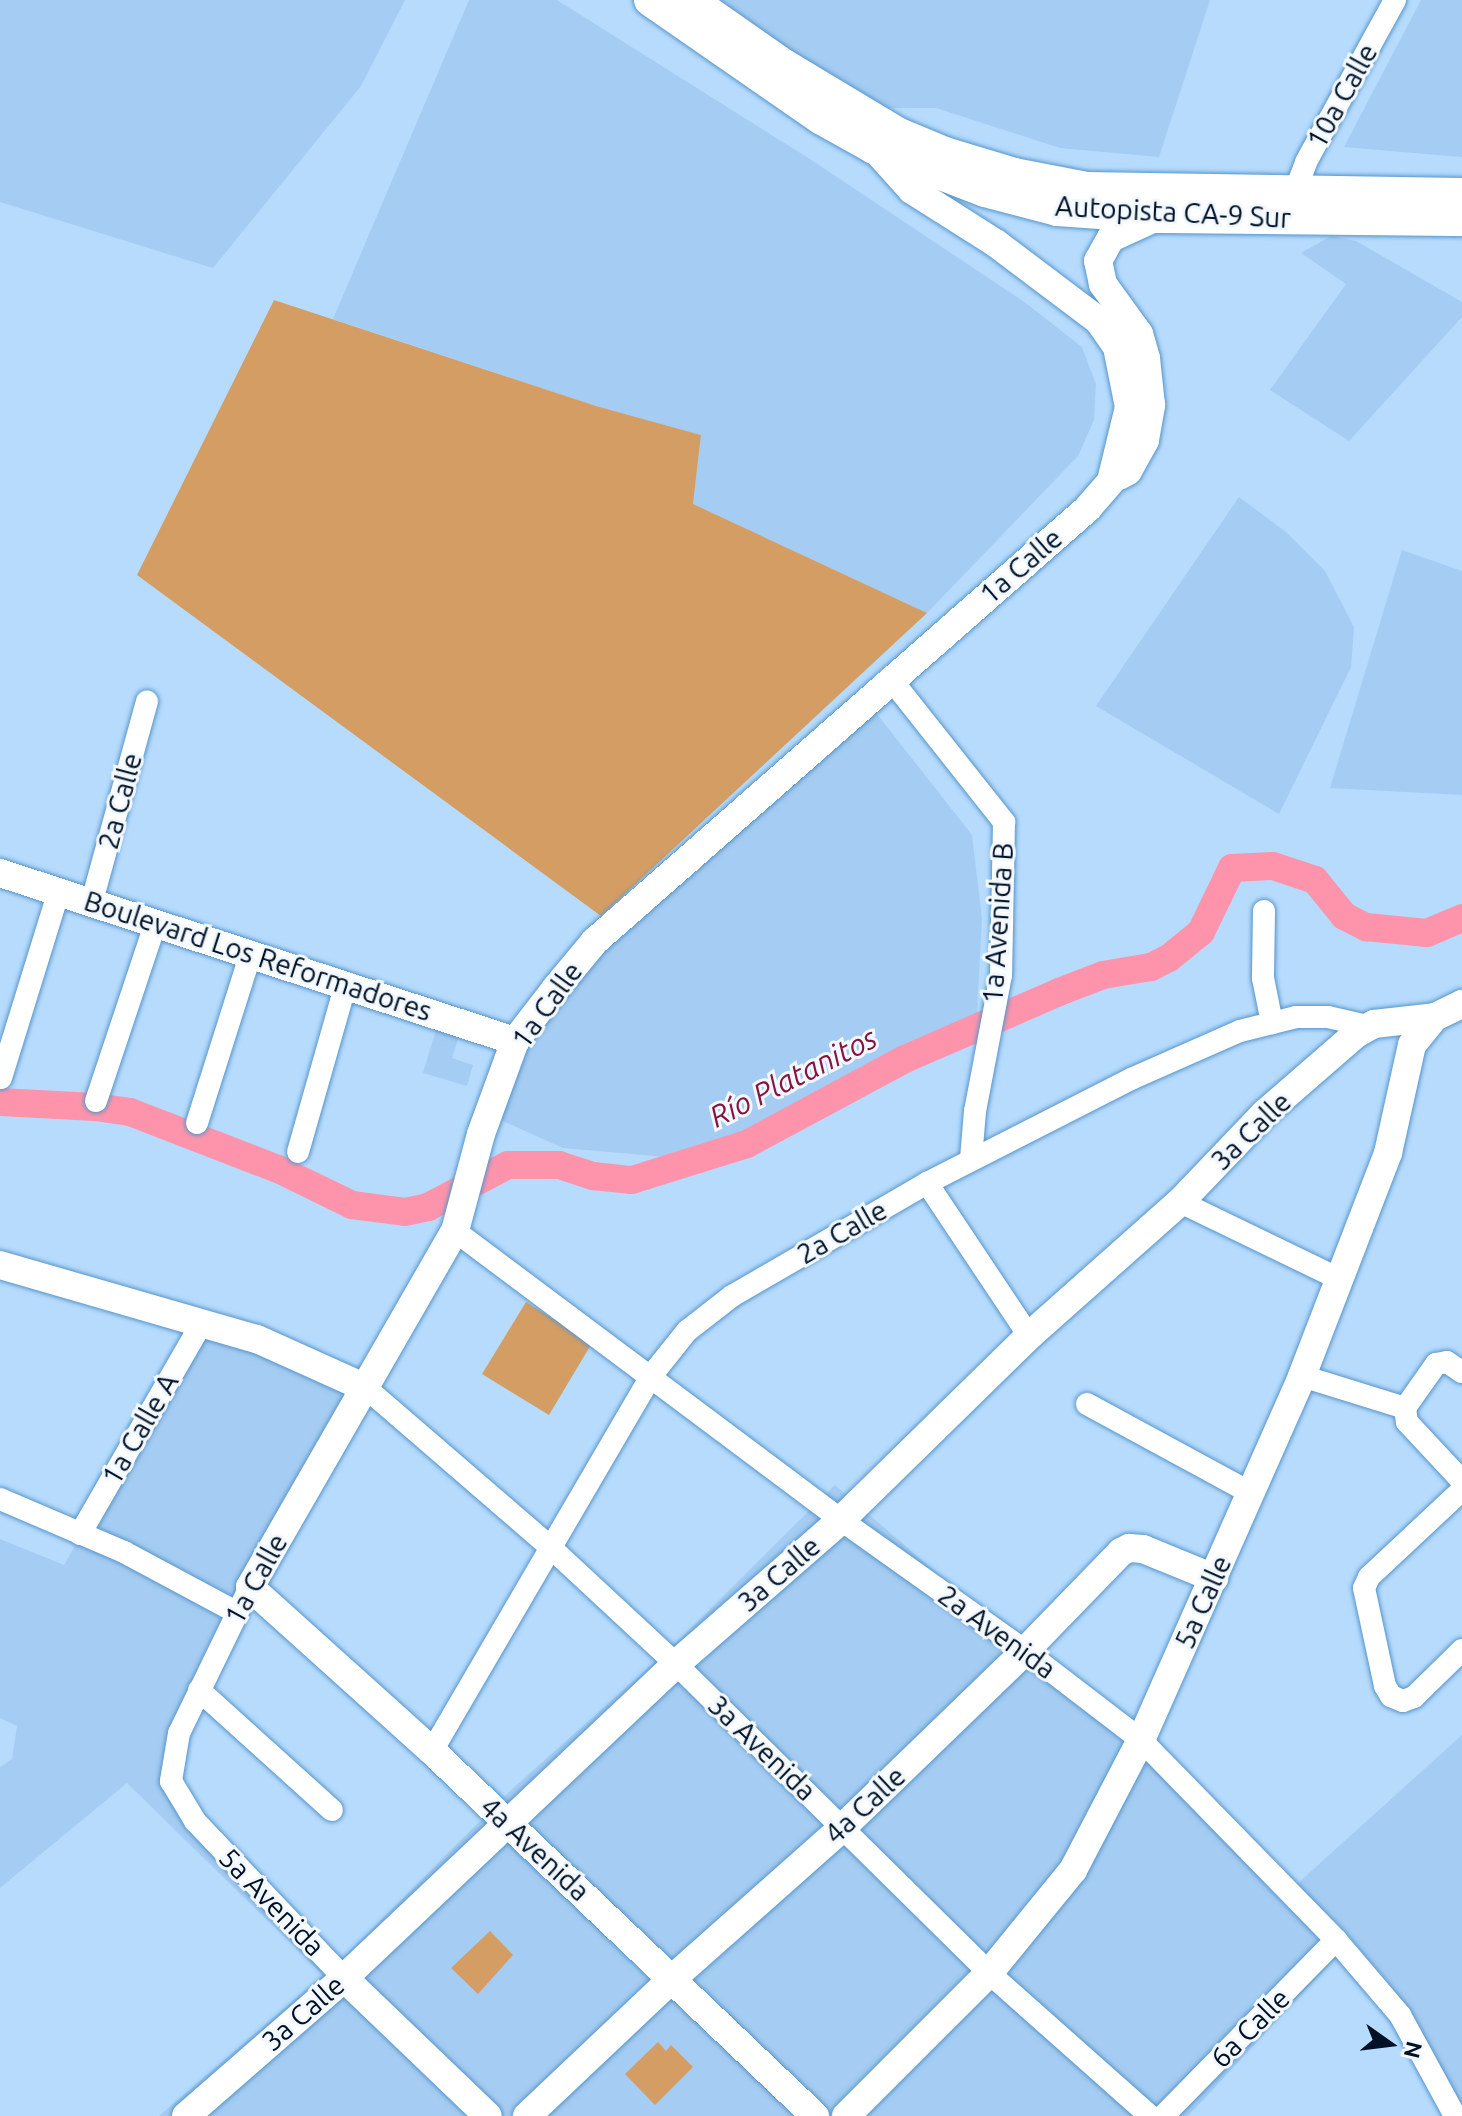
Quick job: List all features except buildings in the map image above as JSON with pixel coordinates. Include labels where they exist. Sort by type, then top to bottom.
[{"type":"highway","name":"Autopista CA-9 Sur","points":[[650,0],[770,87],[874,148],[985,191],[1057,210],[1157,217],[1462,220]]},
{"type":"highway","name":"Autopista CA-9 Sur","points":[[691,0],[784,65],[897,133],[945,153],[1014,174],[1087,188],[1294,194],[1462,194]]},
{"type":"main road","name":"1a Calle","points":[[874,148],[912,190],[1036,271],[1099,321],[1117,347],[1129,407],[1111,481]]},
{"type":"main road","name":"1a Calle","points":[[250,1587],[455,1231],[481,1134],[515,1041],[595,941],[890,678],[1087,509],[1111,481],[1128,471],[1138,456],[1150,424],[1146,358],[1139,334],[1103,284],[1098,261],[1111,238],[1157,217]]},
{"type":"main road","name":"Boulevard Los Reformadores","points":[[0,873],[515,1041]]},
{"type":"main road","name":"2a Calle","points":[[1377,1025],[1435,1017],[1462,1004]]},
{"type":"main road","name":"5a Calle","points":[[846,2116],[989,1973],[1073,1870],[1141,1740],[1302,1376],[1388,1153],[1412,1045],[1435,1017]]},
{"type":"main road","points":[[1377,1025],[1399,1028],[1412,1045]]},
{"type":"main road","name":"3a Calle","points":[[187,2116],[344,1978],[676,1664],[841,1520],[1029,1336],[1180,1202],[1264,1114],[1377,1025]]},
{"type":"main road","points":[[0,1265],[257,1339],[366,1388]]},
{"type":"main road","name":"4a Calle","points":[[527,2116],[672,1979],[843,1827],[1125,1550],[1143,1549],[1214,1578]]},
{"type":"main road","name":"4a Avenida","points":[[250,1587],[432,1751],[815,2116]]},
{"type":"main road","name":"5a Avenida","points":[[344,1978],[488,2116]]},
{"type":"street","name":"10a Calle","points":[[1294,194],[1306,162],[1395,0]]},
{"type":"street","name":"1a Avenida B","points":[[890,678],[1004,822],[1001,975],[983,1067],[971,1159]]},
{"type":"street","name":"2a Calle","points":[[92,901],[147,701]]},
{"type":"street","points":[[1,1078],[59,891]]},
{"type":"street","points":[[1264,911],[1263,978],[1272,1023]]},
{"type":"street","points":[[96,1101],[156,922]]},
{"type":"street","points":[[197,1123],[251,953]]},
{"type":"street","points":[[298,1152],[346,984]]},
{"type":"street","name":"2a Calle","points":[[432,1751],[651,1376],[687,1331],[732,1296],[971,1159],[1131,1079],[1240,1031],[1311,1015],[1377,1025]]},
{"type":"street","points":[[927,1183],[1029,1336]]},
{"type":"street","points":[[1180,1202],[1341,1280]]},
{"type":"street","name":"2a Avenida","points":[[455,1231],[1141,1740],[1336,1940],[1400,2015],[1455,2116]]},
{"type":"street","name":"1a Calle A","points":[[80,1534],[202,1323]]},
{"type":"street","points":[[1455,1367],[1431,1367],[1405,1408],[1407,1422],[1462,1481]]},
{"type":"street","points":[[1302,1376],[1405,1408]]},
{"type":"street","name":"3a Avenida","points":[[366,1388],[549,1546],[676,1664],[989,1973],[1150,2116]]},
{"type":"street","points":[[1087,1404],[1251,1493]]},
{"type":"street","points":[[1462,1490],[1369,1577],[1364,1594],[1387,1692],[1403,1701],[1414,1697],[1462,1650]]},
{"type":"street","points":[[0,1499],[124,1552],[236,1612]]},
{"type":"street","name":"1a Calle","points":[[179,1733],[250,1587]]},
{"type":"street","points":[[199,1690],[332,1810]]},
{"type":"street","name":"5a Avenida","points":[[179,1733],[171,1781],[195,1821],[344,1978]]},
{"type":"street","name":"6a Calle","points":[[1163,2116],[1336,1940]]},
{"type":"shaded area","points":[[0,0],[405,0],[361,86],[213,268],[0,202]]},
{"type":"shaded area","points":[[469,0],[557,0],[813,161],[1023,301],[1082,347],[1096,384],[1094,420],[1078,456],[927,613],[693,504],[701,435],[596,406],[333,319]]},
{"type":"shaded area","points":[[712,0],[1210,0],[1159,157],[1060,148],[936,108],[882,108]]},
{"type":"shaded area","points":[[1421,0],[1462,0],[1462,157],[1344,147]]},
{"type":"shaded area","points":[[1331,236],[1356,241],[1462,302],[1462,317],[1349,441],[1270,390],[1346,284],[1301,253]]},
{"type":"shaded area","points":[[274,300],[596,406],[701,435],[693,504],[927,613],[601,916],[137,575]]},
{"type":"shaded area","points":[[1239,497],[1286,532],[1325,571],[1354,627],[1351,667],[1279,814],[1096,706]]},
{"type":"shaded area","points":[[1402,550],[1462,571],[1462,795],[1330,788]]},
{"type":"shaded area","points":[[870,705],[972,835],[982,919],[976,1030],[809,1126],[689,1159],[563,1148],[485,1113],[505,1059],[600,948]]},
{"type":"shaded area","points":[[436,1029],[459,1036],[452,1058],[473,1065],[467,1086],[423,1073]]},
{"type":"shaded area","points":[[526,1302],[592,1343],[549,1415],[482,1374]]},
{"type":"shaded area","points":[[209,1310],[350,1386],[366,1376],[231,1599],[203,1655],[171,1738],[177,1803],[341,1960],[511,1790],[676,1643],[835,1485],[1140,1749],[1340,1953],[1188,2116],[159,2116],[323,1975],[127,1783],[0,1888],[0,1767],[12,1759],[17,1726],[0,1718],[0,1539],[64,1565]]},
{"type":"shaded area","points":[[1462,1735],[1462,2110],[1396,1992],[1341,1927],[1297,1884]]},
{"type":"shaded area","points":[[490,1931],[513,1955],[478,1994],[451,1968]]},
{"type":"shaded area","points":[[658,2042],[666,2051],[671,2045],[693,2067],[655,2105],[625,2074]]},
{"type":"waterway","name":"Río Platanitos","points":[[0,1102],[130,1112],[278,1169],[352,1205],[405,1212],[428,1207],[508,1165],[559,1165],[593,1176],[632,1180],[747,1144],[905,1059],[1103,975],[1151,967],[1169,958],[1201,932],[1232,868],[1273,866],[1315,880],[1344,916],[1366,927],[1427,933],[1462,918]]}]
